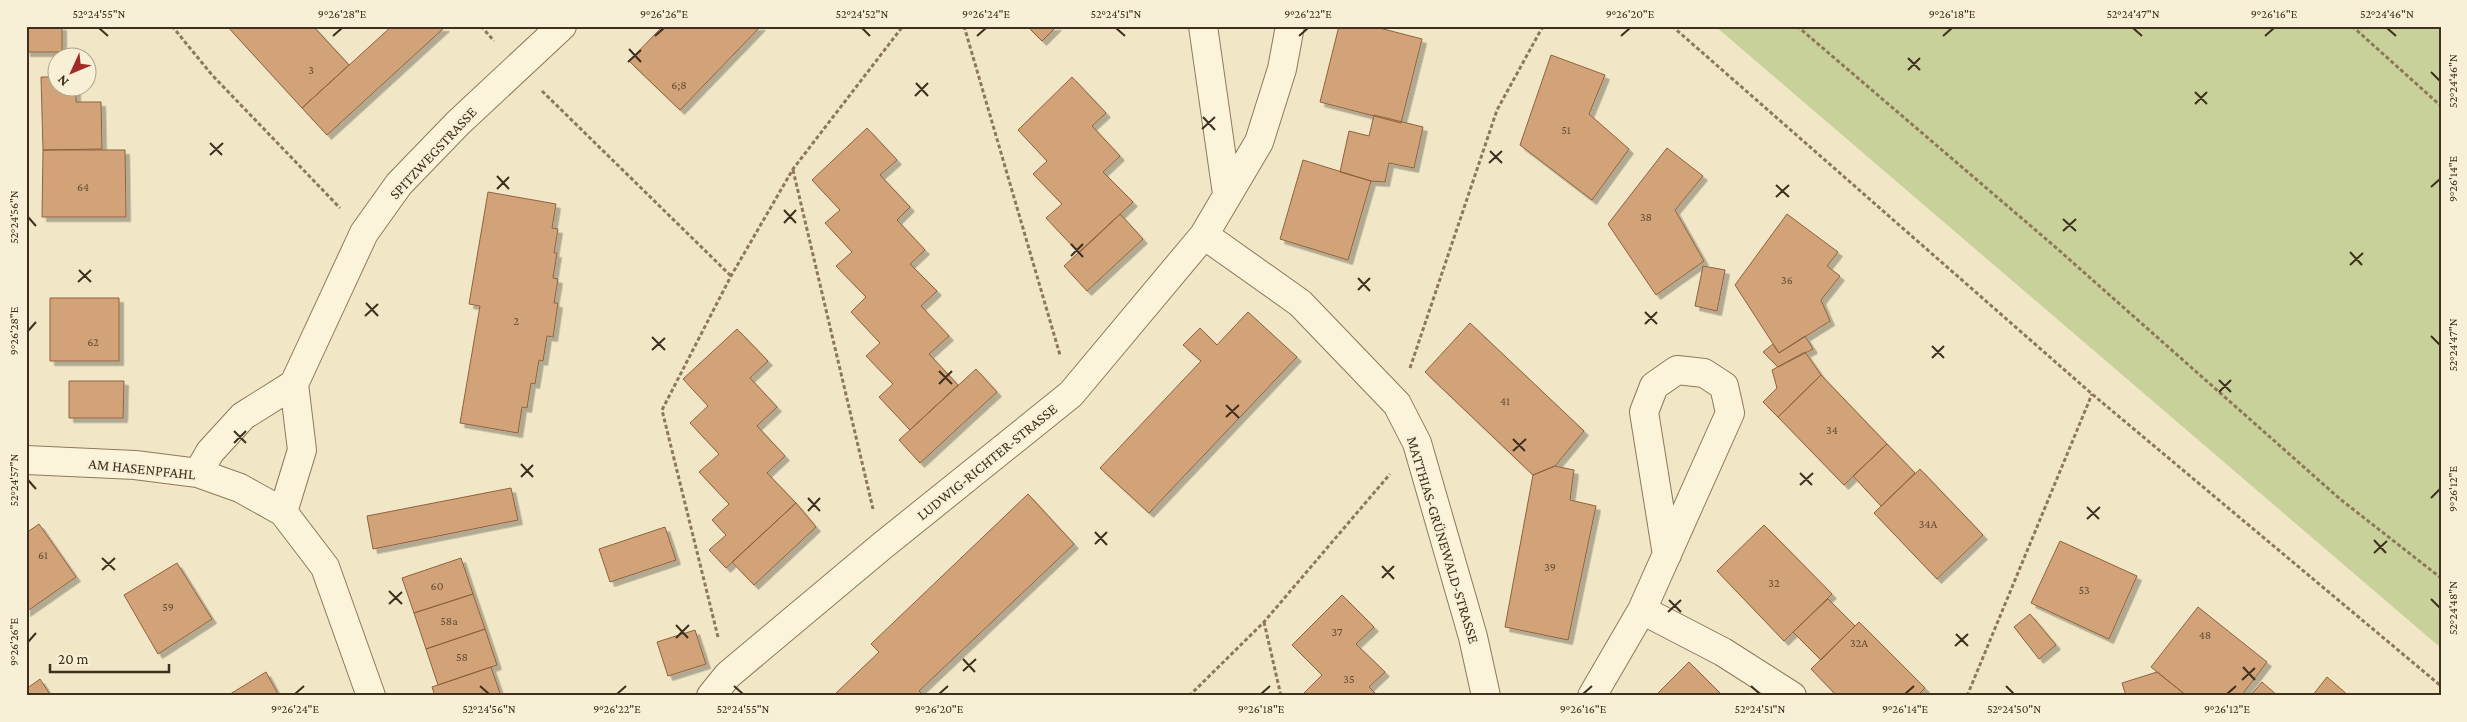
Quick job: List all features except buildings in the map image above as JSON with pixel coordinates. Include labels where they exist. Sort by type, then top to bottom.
[{"type":"street","name":"SPITZWEGSTRASSE","points":[[294,384],[364,233],[399,184],[458,123],[562,26]]},
{"type":"street","points":[[1203,26],[1227,194]]},
{"type":"street","name":"LUDWIG-RICHTER-STRASSE","points":[[711,696],[728,675],[882,546],[1071,394],[1204,235],[1259,142],[1282,69],[1290,26]]},
{"type":"street","name":"MATTHIAS-GRÜNEWALD-STRASSE","points":[[1204,235],[1300,303],[1397,404],[1417,443],[1473,637],[1486,696]]},
{"type":"street","points":[[1592,696],[1642,610],[1730,412],[1724,386],[1704,373],[1677,370],[1654,386],[1644,412],[1666,555]]},
{"type":"street","points":[[198,473],[210,452],[243,416],[294,384],[302,450],[284,512]]},
{"type":"street","name":"AM HASENPFAHL","points":[[26,460],[135,464],[198,473],[240,488],[284,512],[325,566],[371,696]]},
{"type":"street","points":[[1642,610],[1723,652],[1792,696]]},
{"type":"path","points":[[172,26],[212,75],[364,233]]},
{"type":"path","points":[[481,26],[517,68],[731,276]]},
{"type":"path","points":[[728,675],[662,410],[731,276],[793,169],[903,26]]},
{"type":"path","points":[[964,26],[1071,394]]},
{"type":"path","points":[[1397,404],[1497,110],[1543,26]]},
{"type":"path","points":[[1672,26],[2092,394],[2441,686]]},
{"type":"path","points":[[1797,26],[2053,244],[2340,499],[2441,578]]},
{"type":"path","points":[[2352,26],[2441,106]]},
{"type":"path","points":[[793,169],[882,546]]},
{"type":"path","points":[[1967,696],[2092,394]]},
{"type":"path","points":[[1189,696],[1264,622],[1417,443]]},
{"type":"path","points":[[1264,622],[1281,696]]},
{"type":"green space","points":[[1715,26],[2441,26],[2441,648]]}]
